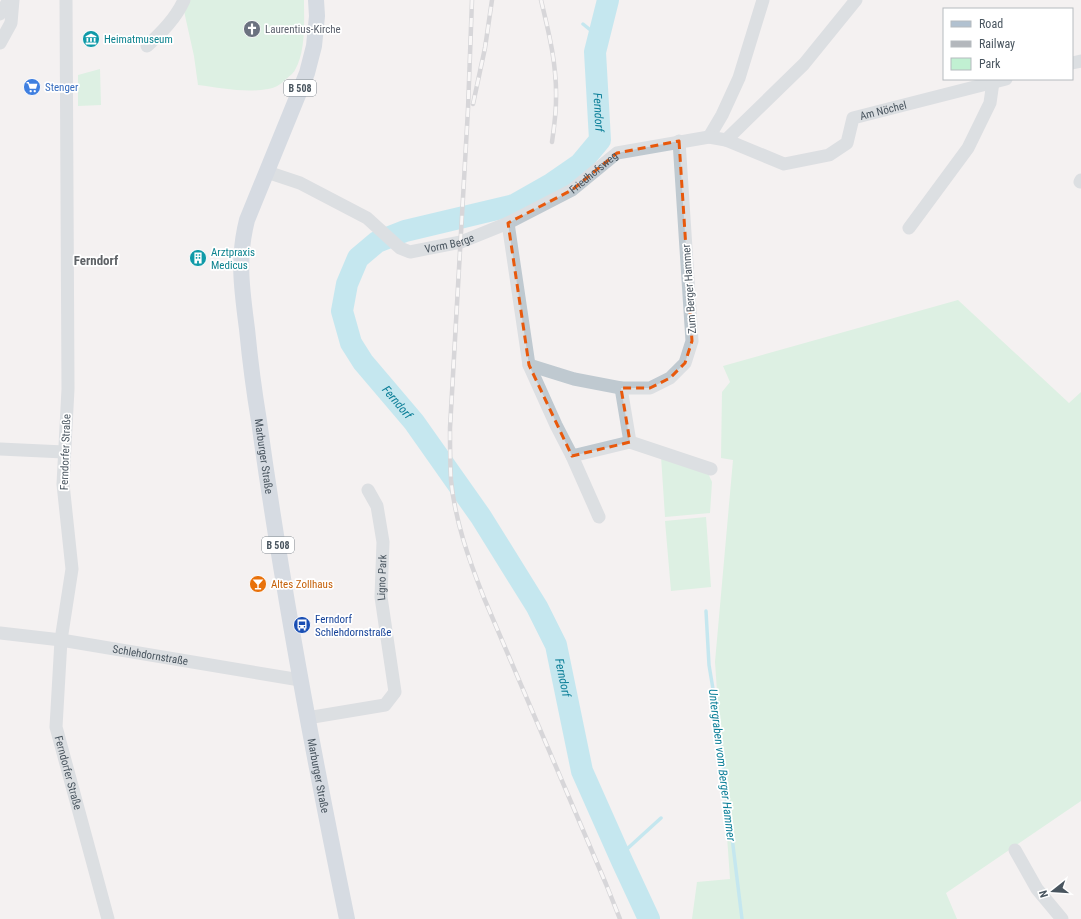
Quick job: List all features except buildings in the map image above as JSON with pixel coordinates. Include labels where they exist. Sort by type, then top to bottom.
[{"type":"main road","name":"Marburger Straße","points":[[316,0],[317,16],[314,46],[307,72],[247,220],[243,237],[241,270],[248,342],[264,463],[300,680],[347,919]]},
{"type":"street","points":[[0,14],[9,0]]},
{"type":"street","points":[[0,43],[11,23],[13,0]]},
{"type":"street","name":"Ferndorfer Straße","points":[[66,0],[68,389],[62,484],[72,569],[61,640],[56,727],[108,919]]},
{"type":"street","points":[[147,46],[180,10],[184,0]]},
{"type":"street","points":[[708,137],[722,115],[739,78],[763,0]]},
{"type":"street","points":[[726,140],[804,64],[856,0]]},
{"type":"street","name":"Am Nöchel","points":[[726,140],[784,164],[829,155],[846,143],[853,118],[1002,80]]},
{"type":"street","points":[[909,228],[968,148],[990,103],[993,82]]},
{"type":"street","name":"Friedhofsweg","points":[[508,223],[572,190],[617,153],[708,137],[726,140]]},
{"type":"street","name":"Zum Berger Hammer","points":[[621,388],[650,388],[670,378],[684,363],[692,341],[679,141]]},
{"type":"street","name":"Vorm Berge","points":[[267,172],[300,183],[367,218],[400,248],[410,252],[461,242],[508,223]]},
{"type":"street","points":[[508,223],[529,365],[599,517]]},
{"type":"street","points":[[529,365],[574,379],[621,388],[630,442]]},
{"type":"street","points":[[572,456],[630,442],[711,469]]},
{"type":"street","points":[[0,449],[64,452]]},
{"type":"street","name":"Ligno Park","points":[[307,718],[385,705],[395,692],[381,597],[383,542],[377,506],[368,490]]},
{"type":"street","name":"Schlehdornstraße","points":[[0,632],[61,640],[300,680]]},
{"type":"street","points":[[1015,850],[1037,888],[1062,919]]},
{"type":"highlighted area","points":[[679,141],[692,341],[685,363],[670,378],[650,388],[621,388],[630,442],[572,456],[529,365],[508,223],[572,190],[617,153]]},
{"type":"green space","points":[[189,0],[304,0],[303,45],[299,62],[292,74],[281,84],[268,89],[224,89],[198,85],[194,56],[184,11]]},
{"type":"green space","points":[[100,69],[101,105],[78,106],[78,75]]},
{"type":"green space","points":[[958,300],[1069,403],[1081,392],[1081,801],[946,893],[957,919],[692,919],[697,882],[730,879],[715,662],[733,460],[721,458],[722,392],[730,382],[723,366]]},
{"type":"green space","points":[[661,456],[707,471],[712,482],[710,513],[665,517]]},
{"type":"green space","points":[[706,517],[711,587],[671,591],[665,521]]},
{"type":"waterway","name":"Ferndorf","points":[[608,0],[595,52],[600,140],[580,164],[551,184],[514,205],[405,231],[377,242],[358,258],[347,284],[342,311],[351,343],[363,362],[414,422],[481,517],[537,607],[556,645],[582,771],[649,919]]},
{"type":"waterway","points":[[583,24],[599,37]]},
{"type":"waterway","name":"Untergraben vom Berger Hammer","points":[[706,611],[709,665],[716,707],[742,919]]},
{"type":"waterway","points":[[622,861],[627,849],[661,818]]},
{"type":"railway","points":[[472,0],[468,109],[450,428],[451,480],[453,495],[463,540],[484,598],[620,919]]},
{"type":"railway","points":[[473,104],[485,48],[492,0]]},
{"type":"railway","points":[[541,0],[550,37],[555,74],[556,105],[552,142]]},
{"type":"place","name":"Laurentius-Kirche","points":[[252,29]]},
{"type":"place","name":"Heimatmuseum","points":[[91,39]]},
{"type":"place","name":"Stenger","points":[[32,87]]},
{"type":"place","name":"Arztpraxis Medicus","points":[[198,258]]},
{"type":"place","name":"Altes Zollhaus","points":[[258,584]]},
{"type":"place","name":"Ferndorf Schlehdornstraße","points":[[302,625]]},
{"type":"district","name":"Ferndorf","points":[[96,260]]}]
